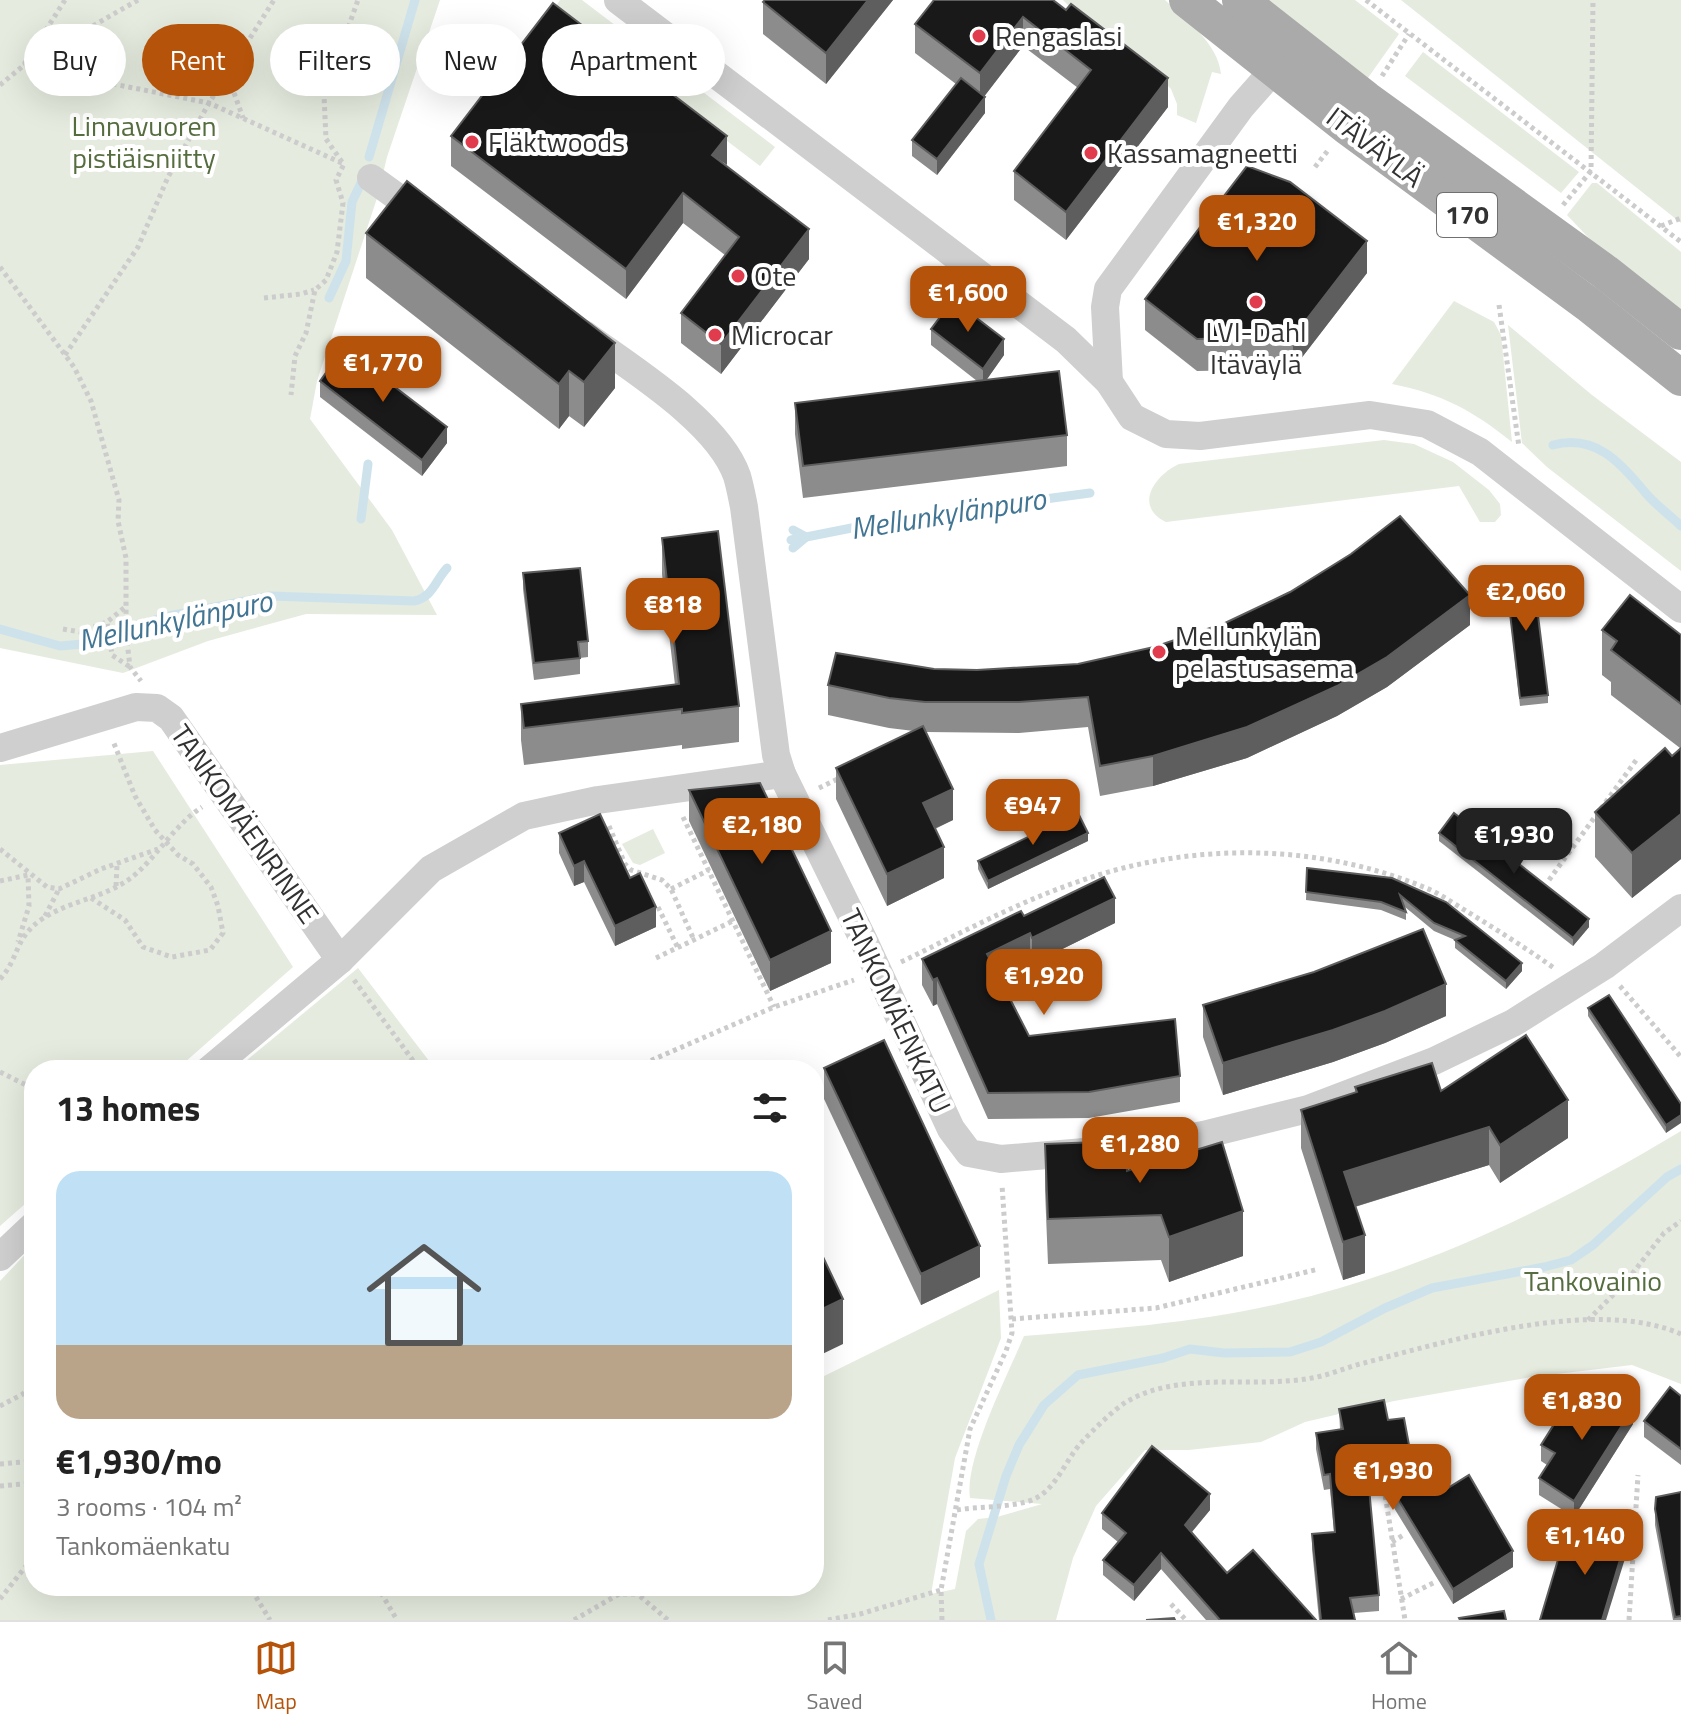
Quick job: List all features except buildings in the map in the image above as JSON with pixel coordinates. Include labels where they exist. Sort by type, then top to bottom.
[{"type":"main road","name":"ITÄVÄYLÄ","points":[[1187,0],[1346,126],[1588,304],[1681,378]]},
{"type":"main road","name":"ITÄVÄYLÄ","points":[[1240,0],[1373,104],[1605,272],[1681,332]]},
{"type":"street","points":[[618,0],[1066,340],[1109,382],[1132,417],[1166,434],[1200,436],[1370,415],[1427,424],[1480,452],[1681,609]]},
{"type":"street","points":[[1109,382],[1105,307],[1108,289],[1241,107],[1298,43]]},
{"type":"street","points":[[371,178],[446,233]]},
{"type":"street","name":"TANKOMÄENKATU","points":[[558,316],[683,408],[718,445],[737,475],[744,507],[776,755],[782,774],[951,1129],[969,1153],[1001,1159],[1131,1148],[1217,1132],[1308,1109],[1434,1061],[1500,1030],[1604,966],[1681,908]]},
{"type":"street","name":"TANKOMÄENRINNE","points":[[0,748],[136,707],[157,708],[171,718],[340,960]]},
{"type":"street","points":[[221,1060],[340,960],[431,869],[524,816],[598,800],[782,774]]},
{"type":"street","points":[[0,1257],[24,1234]]},
{"type":"path","points":[[23,66],[65,0]]},
{"type":"path","points":[[0,85],[23,66],[138,0]]},
{"type":"path","points":[[254,30],[274,0]]},
{"type":"path","points":[[344,164],[326,139],[324,95],[358,0]]},
{"type":"path","points":[[1366,0],[1681,242]]},
{"type":"path","points":[[1563,205],[1591,171],[1593,0]]},
{"type":"path","points":[[1385,72],[1409,34]]},
{"type":"path","points":[[23,66],[209,103],[371,178]]},
{"type":"path","points":[[65,355],[138,247],[168,177],[213,96]]},
{"type":"path","points":[[235,96],[243,118]]},
{"type":"path","points":[[1315,167],[1329,149]]},
{"type":"path","points":[[264,298],[315,290],[326,280],[337,252],[343,203],[336,180],[344,164]]},
{"type":"path","points":[[1660,226],[1681,218]]},
{"type":"path","points":[[0,267],[74,367],[91,401],[119,500],[118,521],[126,558],[125,607],[130,667]]},
{"type":"path","points":[[291,395],[293,365],[306,333],[315,290]]},
{"type":"path","points":[[1499,305],[1520,452]]},
{"type":"path","points":[[63,629],[80,632],[107,622],[125,607]]},
{"type":"path","points":[[107,622],[112,655],[130,667],[141,681]]},
{"type":"path","points":[[91,898],[125,920],[143,947],[172,957],[210,950],[223,933],[211,887],[193,864],[165,845],[155,830],[135,796],[113,740]]},
{"type":"path","points":[[1549,880],[1637,759]]},
{"type":"path","points":[[814,790],[855,771]]},
{"type":"path","points":[[17,946],[30,928],[45,917],[116,887],[149,861],[197,810],[223,793]]},
{"type":"path","points":[[679,808],[774,1007]]},
{"type":"path","points":[[608,825],[625,864],[631,870],[662,880],[671,889],[694,940]]},
{"type":"path","points":[[0,849],[28,875],[47,887],[59,889],[165,845]]},
{"type":"path","points":[[652,1060],[774,1007],[878,971],[1021,904],[1082,880],[1133,864],[1232,852],[1291,854],[1376,869],[1429,889],[1522,945],[1558,971]]},
{"type":"path","points":[[129,860],[149,861]]},
{"type":"path","points":[[116,887],[117,865]]},
{"type":"path","points":[[671,889],[709,870]]},
{"type":"path","points":[[0,881],[28,875]]},
{"type":"path","points":[[0,979],[7,971],[17,946],[29,906],[28,875]]},
{"type":"path","points":[[45,917],[59,889]]},
{"type":"path","points":[[658,907],[678,948]]},
{"type":"path","points":[[656,958],[733,921]]},
{"type":"path","points":[[340,960],[413,1060]]},
{"type":"path","points":[[1604,966],[1681,1057]]},
{"type":"path","points":[[0,1072],[24,1084]]},
{"type":"path","points":[[942,1620],[941,1590],[970,1429],[1012,1333],[1001,1159]]},
{"type":"path","points":[[1588,1321],[1625,1283],[1664,1233],[1681,1221]]},
{"type":"path","points":[[1012,1319],[1156,1308],[1319,1269]]},
{"type":"path","points":[[957,1510],[1032,1500],[1048,1490],[1080,1443],[1126,1403],[1150,1393],[1209,1381],[1277,1383],[1315,1377],[1483,1333],[1565,1321],[1627,1320],[1681,1334]]},
{"type":"path","points":[[0,1406],[24,1393]]},
{"type":"path","points":[[0,1464],[24,1462]]},
{"type":"path","points":[[1629,1620],[1638,1475]]},
{"type":"path","points":[[0,1486],[24,1484]]},
{"type":"path","points":[[1384,1488],[1405,1620]]},
{"type":"path","points":[[1392,1542],[1405,1534]]},
{"type":"path","points":[[0,1599],[24,1569]]},
{"type":"path","points":[[1401,1599],[1435,1582]]},
{"type":"path","points":[[828,1620],[860,1614],[941,1590]]},
{"type":"path","points":[[383,1596],[397,1620]]},
{"type":"path","points":[[574,1620],[616,1596]]},
{"type":"path","points":[[639,1596],[668,1620]]},
{"type":"path","points":[[256,1597],[270,1620]]},
{"type":"path","points":[[1171,1604],[1186,1620]]},
{"type":"green space","name":"Linnavuoren pistiäisniitty","points":[[0,0],[440,0],[432,24],[416,24],[416,71],[317,381],[310,419],[392,530],[437,615],[306,614],[208,641],[123,673],[0,648]]},
{"type":"green space","points":[[560,0],[582,0],[614,24],[574,24],[554,9]]},
{"type":"green space","points":[[1063,0],[1165,0],[1208,42],[1219,63],[1221,74],[1212,72],[1196,123],[1177,115],[1177,104],[1171,89],[1135,53],[1105,42]]},
{"type":"green space","points":[[1253,0],[1355,0],[1399,34],[1365,82]]},
{"type":"green space","points":[[1401,0],[1681,0],[1681,223]]},
{"type":"green space","points":[[1423,52],[1579,172],[1561,193],[1405,76]]},
{"type":"green space","points":[[668,96],[708,96],[775,147],[760,166]]},
{"type":"green space","points":[[1592,183],[1597,183],[1681,252],[1681,318],[1621,272],[1567,215]]},
{"type":"green space","points":[[1454,301],[1494,322],[1501,335],[1512,442],[1456,405],[1392,384]]},
{"type":"green space","points":[[1508,325],[1592,395],[1681,462],[1681,571],[1547,467],[1522,443]]},
{"type":"green space","points":[[1384,440],[1414,444],[1453,462],[1489,490],[1500,504],[1501,515],[1495,522],[1480,522],[1459,486],[1166,522],[1151,508],[1149,500],[1156,483],[1179,464]]},
{"type":"green space","points":[[153,751],[293,967],[187,1060],[24,1060],[24,1205],[0,1226],[0,765]]},
{"type":"green space","points":[[653,829],[665,853],[640,865],[633,863],[622,844]]},
{"type":"green space","points":[[358,968],[428,1060],[247,1060]]},
{"type":"green space","name":"Tankovainio","points":[[1681,1131],[1681,1384],[1632,1365],[1531,1377],[1394,1401],[1305,1422],[1261,1442],[1189,1450],[1145,1450],[1096,1506],[1073,1558],[1056,1620],[0,1620],[0,1281],[24,1256],[24,1596],[824,1596],[824,1376],[999,1290],[1001,1338],[955,1458],[931,1594],[955,1589],[966,1531],[978,1519],[1042,1504],[970,1498],[970,1482],[980,1440],[1024,1336],[1218,1316],[1336,1289],[1388,1273],[1488,1233]]},
{"type":"waterway","points":[[369,157],[415,0]]},
{"type":"waterway","points":[[329,298],[346,261],[352,202],[361,183]]},
{"type":"waterway","name":"Mellunkylänpuro","points":[[1553,445],[1582,443],[1605,453],[1681,526]]},
{"type":"waterway","points":[[361,519],[368,464]]},
{"type":"waterway","name":"Mellunkylänpuro","points":[[791,540],[902,518],[1090,493]]},
{"type":"waterway","name":"Mellunkylänpuro","points":[[793,530],[806,537],[793,548]]},
{"type":"waterway","name":"Mellunkylänpuro","points":[[0,629],[60,646],[83,644],[164,617],[270,596],[414,601],[430,592],[447,568]]},
{"type":"waterway","name":"Mellunkylänpuro","points":[[991,1620],[979,1564],[1006,1476],[1019,1445],[1044,1405],[1078,1375],[1163,1358],[1190,1349],[1224,1353],[1290,1352],[1321,1342],[1385,1308],[1432,1288],[1571,1260],[1593,1245],[1667,1177],[1681,1169]]},
{"type":"place","name":"Rengaslasi","points":[[979,36]]},
{"type":"place","name":"Fläktwoods","points":[[472,142]]},
{"type":"place","name":"Kassamagneetti","points":[[1091,153]]},
{"type":"place","name":"Ote","points":[[738,276]]},
{"type":"place","name":"LVI-Dahl Itäväylä","points":[[1256,302]]},
{"type":"place","name":"Microcar","points":[[715,335]]},
{"type":"place","name":"Mellunkylän pelastusasema","points":[[1159,652]]}]
